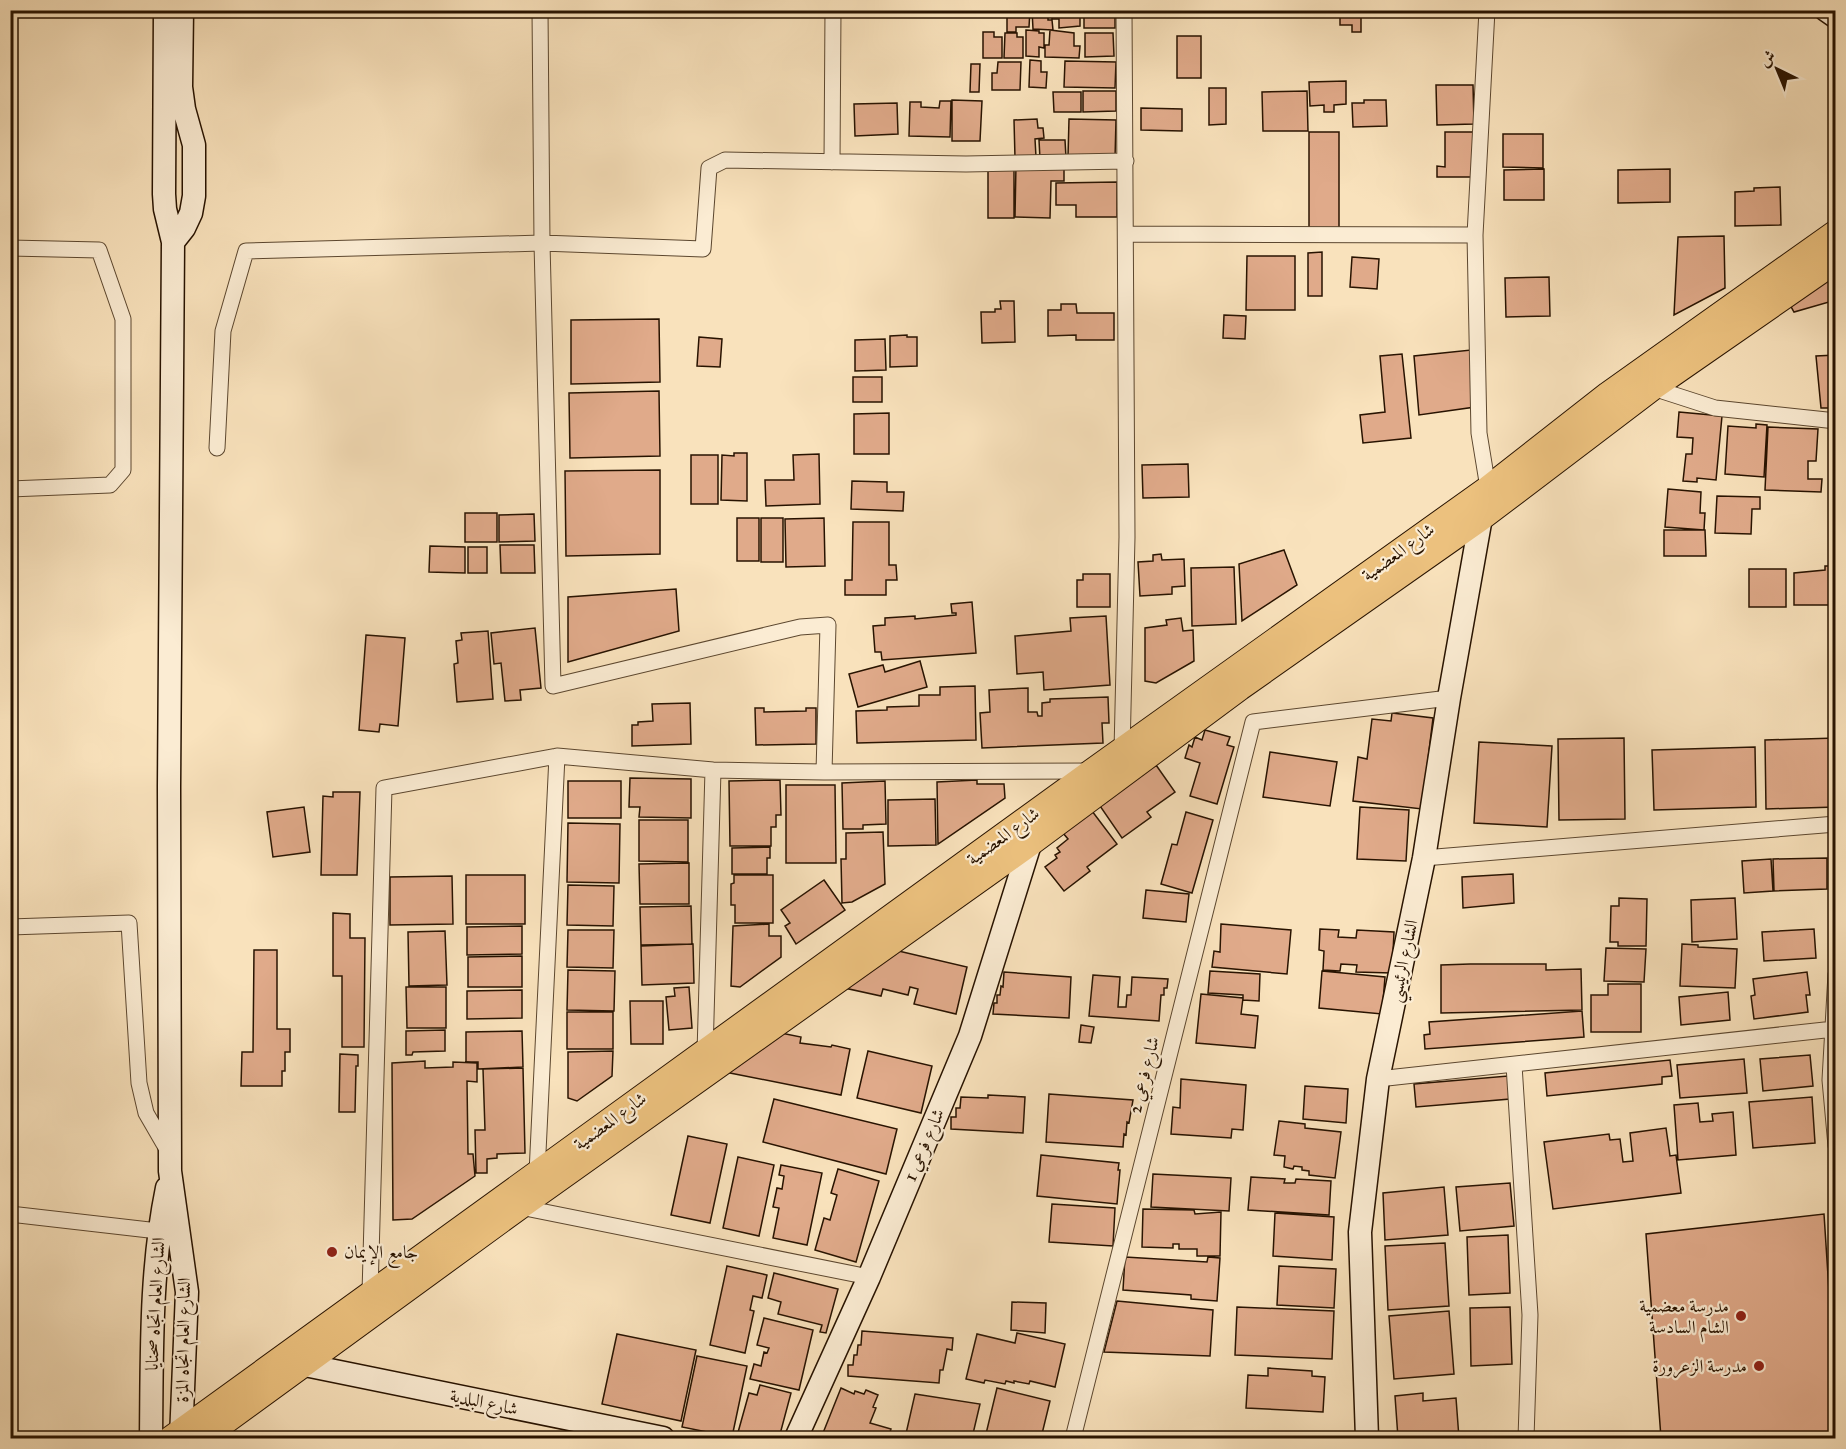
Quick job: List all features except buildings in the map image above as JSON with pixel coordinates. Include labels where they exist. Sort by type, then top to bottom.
[{"type":"main road","name":"شارع المعضمية","points":[[184,1437],[305,1365],[520,1207],[1030,843],[1240,688],[1479,520],[1615,404],[1836,232]]},
{"type":"main road","name":"شارع المعضمية","points":[[184,1437],[370,1293],[1488,488],[1615,404],[1653,388],[1836,261]]},
{"type":"street","points":[[165,10],[164,194],[173,242],[169,787],[170,1162]]},
{"type":"street","points":[[173,242],[184,228],[191,213],[194,196],[194,145],[184,109],[182,87],[182,10]]},
{"type":"street","points":[[540,10],[542,243],[553,686],[800,627],[828,625],[824,772]]},
{"type":"street","points":[[832,162],[834,10]]},
{"type":"street","points":[[1122,751],[1127,537],[1124,10]]},
{"type":"street","points":[[1487,10],[1475,235],[1479,433],[1488,488]]},
{"type":"street","points":[[1826,10],[1836,17]]},
{"type":"street","points":[[217,448],[223,331],[246,251],[542,243],[703,249],[709,168],[725,160],[966,164],[1126,161]]},
{"type":"street","points":[[1126,234],[1475,235]]},
{"type":"street","points":[[10,249],[99,250],[123,319],[123,470],[110,485],[10,489]]},
{"type":"street","points":[[1653,388],[1715,408],[1836,421]]},
{"type":"street","name":"الشارع الرئيسي","points":[[1367,1438],[1360,1232],[1378,1079],[1424,858],[1479,520],[1488,488]]},
{"type":"street","name":"شارع فرعي 2","points":[[1073,1438],[1253,722],[1449,698]]},
{"type":"street","points":[[370,1293],[384,788],[557,756],[713,770],[1092,771]]},
{"type":"street","points":[[537,1173],[557,756]]},
{"type":"street","points":[[705,1053],[713,770]]},
{"type":"street","points":[[1424,858],[1836,824]]},
{"type":"street","name":"شارع فرعي 1","points":[[796,1438],[869,1277],[970,1036],[1030,843]]},
{"type":"street","points":[[10,927],[129,923],[139,1083],[146,1113],[170,1162]]},
{"type":"street","points":[[1835,980],[1830,1080],[1836,1146]]},
{"type":"street","points":[[1378,1079],[1834,1029]]},
{"type":"street","points":[[1514,1065],[1530,1315],[1526,1438]]},
{"type":"street","name":"الشارع العام اتجاه صحنايا","points":[[151,1438],[152,1309],[158,1231],[170,1162]]},
{"type":"street","name":"الشارع العام اتجاه المزة","points":[[170,1162],[187,1292],[184,1437]]},
{"type":"street","points":[[520,1207],[869,1277]]},
{"type":"street","points":[[10,1214],[158,1231]]},
{"type":"street","name":"شارع البلدية","points":[[305,1365],[663,1438]]},
{"type":"place","name":"جامع الإيمان","points":[[332,1252]]},
{"type":"place","name":"مدرسة معضمية الشام السادسة","points":[[1741,1316]]},
{"type":"place","name":"مدرسة الزعرورة","points":[[1759,1366]]}]
